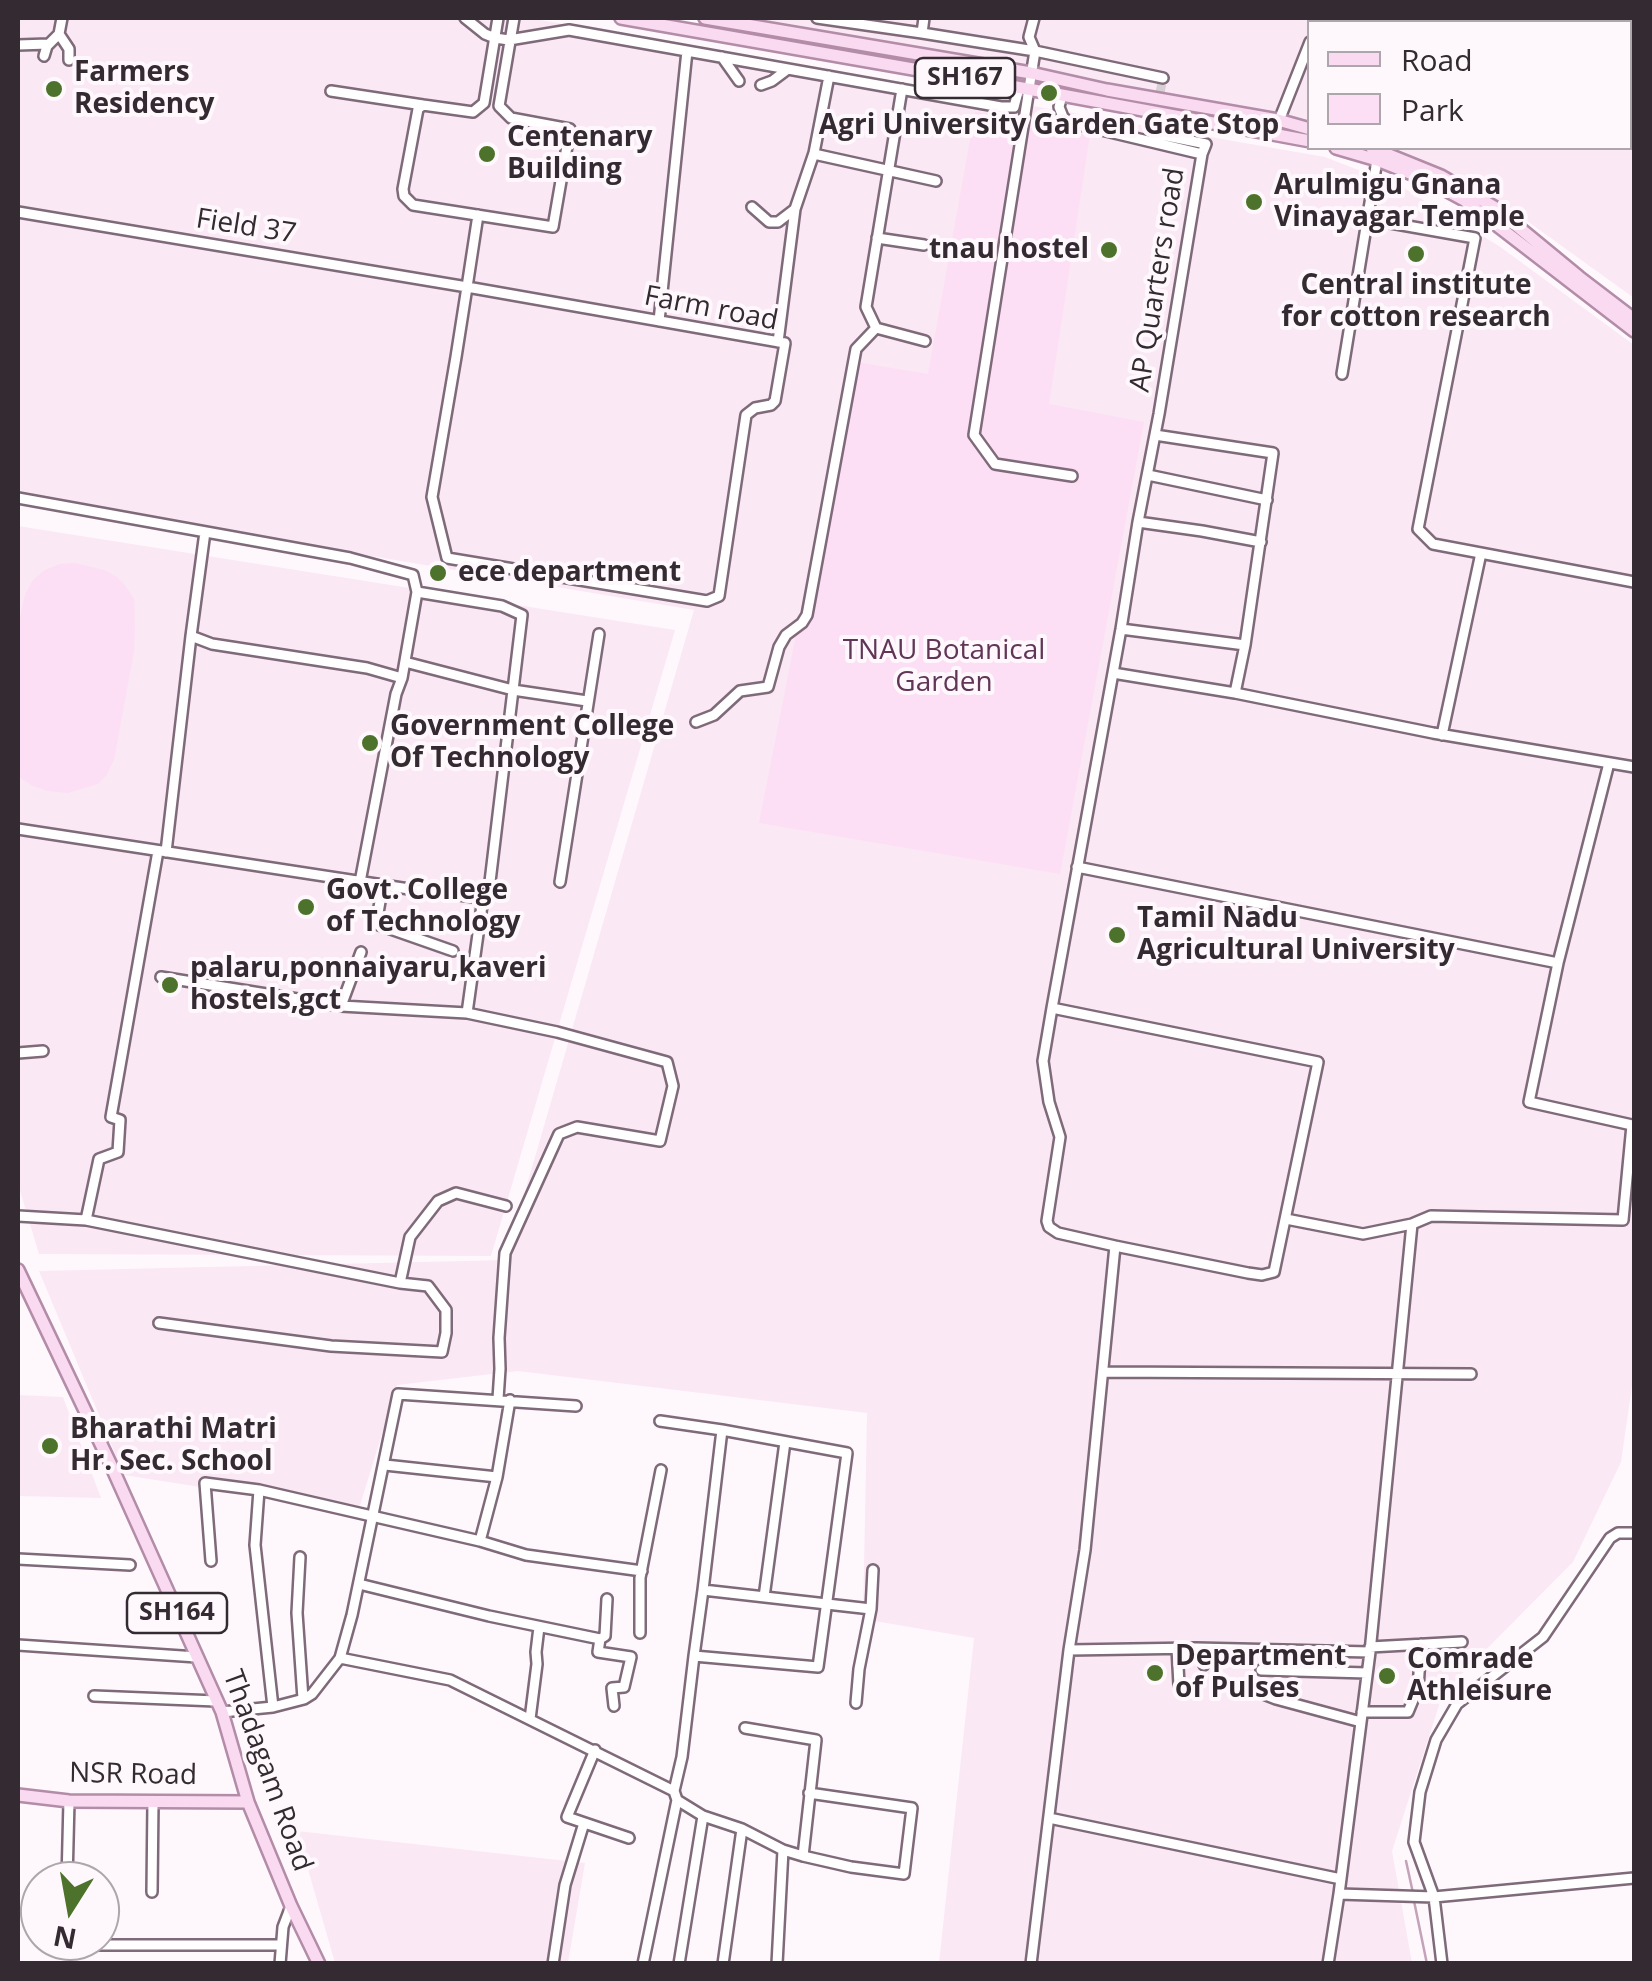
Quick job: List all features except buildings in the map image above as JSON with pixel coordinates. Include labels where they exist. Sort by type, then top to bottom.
[{"type":"main road","name":"SH167","points":[[620,18],[1307,140]]},
{"type":"main road","name":"SH167","points":[[705,18],[1031,74],[1307,128]]},
{"type":"main road","points":[[1349,150],[1375,154],[1441,176],[1494,207],[1634,319]]},
{"type":"main road","points":[[1375,154],[1464,200],[1634,331]]},
{"type":"main road","name":"Thadagam Road","points":[[18,1270],[21,1285],[110,1463],[219,1706],[248,1802],[319,1964]]},
{"type":"main road","name":"NSR Road","points":[[18,1795],[69,1801],[248,1802]]},
{"type":"street","points":[[44,56],[48,44],[59,34],[62,18]]},
{"type":"street","points":[[465,18],[494,38],[510,40],[569,30],[1001,107],[1014,107],[1031,74],[1034,18]]},
{"type":"street","points":[[331,91],[473,112],[484,103],[498,18]]},
{"type":"street","points":[[422,105],[414,116],[402,189],[413,206],[553,227],[570,129],[510,118],[500,106],[514,18]]},
{"type":"street","points":[[817,18],[1035,50],[1162,78]]},
{"type":"street","points":[[922,33],[924,18]]},
{"type":"street","points":[[59,34],[69,49],[68,60]]},
{"type":"street","points":[[18,45],[48,44]]},
{"type":"street","points":[[1275,134],[1307,49]]},
{"type":"street","points":[[659,321],[687,50]]},
{"type":"street","points":[[722,57],[739,80]]},
{"type":"street","points":[[761,85],[788,69]]},
{"type":"street","points":[[778,342],[795,209],[814,154],[829,76]]},
{"type":"street","points":[[1024,88],[974,435],[994,464],[1072,476]]},
{"type":"street","points":[[902,89],[866,307],[876,328],[926,341]]},
{"type":"street","points":[[1062,95],[1060,108],[1068,122],[1202,154],[1206,144],[1152,133]]},
{"type":"street","points":[[814,154],[936,181]]},
{"type":"street","name":"AP Quarters road","points":[[1115,1246],[1058,1233],[1048,1227],[1047,1211],[1060,1142],[1044,1070],[1202,154]]},
{"type":"street","points":[[1342,374],[1375,154]]},
{"type":"street","points":[[752,208],[768,222],[778,222],[795,209]]},
{"type":"street","name":"Field 37","points":[[18,212],[467,287]]},
{"type":"street","name":"Farm road","points":[[467,287],[785,343],[775,401],[746,415],[720,596],[707,601],[447,558],[432,497],[478,216]]},
{"type":"street","points":[[1368,219],[1476,238],[1418,529],[1433,544],[1634,582]]},
{"type":"street","points":[[877,238],[924,245]]},
{"type":"street","points":[[696,722],[714,715],[740,692],[768,687],[779,647],[807,615],[856,348],[876,328]]},
{"type":"street","points":[[1155,435],[1273,454],[1246,645],[1235,694]]},
{"type":"street","points":[[1148,475],[1266,500]]},
{"type":"street","points":[[18,498],[350,558],[413,576],[417,592],[405,662],[360,882]]},
{"type":"street","points":[[1138,522],[1261,542]]},
{"type":"street","points":[[86,1220],[99,1159],[118,1152],[120,1120],[111,1117],[162,851],[205,532]]},
{"type":"street","points":[[1442,735],[1481,553]]},
{"type":"street","points":[[417,592],[502,606],[522,615],[489,890],[483,898],[467,1014]]},
{"type":"street","points":[[1120,629],[1246,645]]},
{"type":"street","points":[[560,882],[599,634]]},
{"type":"street","points":[[191,636],[212,644],[368,668],[402,678]]},
{"type":"street","points":[[405,662],[514,690],[587,701]]},
{"type":"street","points":[[1113,674],[1634,767]]},
{"type":"street","points":[[1286,1220],[1362,1234],[1431,1216],[1623,1220],[1632,1125],[1529,1102],[1558,964],[1608,763]]},
{"type":"street","points":[[18,829],[483,898]]},
{"type":"street","points":[[1077,866],[1558,964]]},
{"type":"street","points":[[383,885],[376,924],[454,951]]},
{"type":"street","points":[[341,1006],[361,952]]},
{"type":"street","points":[[161,977],[341,1006],[467,1014],[557,1032],[667,1062],[672,1086],[660,1140],[577,1128],[559,1134],[506,1253],[498,1399]]},
{"type":"street","points":[[1031,1964],[1068,1650],[1086,1550],[1115,1246],[1248,1273],[1270,1274],[1276,1270],[1318,1062],[1052,1008]]},
{"type":"street","points":[[18,1053],[44,1051]]},
{"type":"street","points":[[400,1283],[410,1236],[438,1201],[456,1192],[506,1206]]},
{"type":"street","points":[[18,1216],[86,1220],[428,1286],[446,1310],[442,1352],[331,1346],[159,1323]]},
{"type":"street","points":[[1328,1964],[1370,1650],[1412,1224]]},
{"type":"street","points":[[1104,1372],[1472,1374]]},
{"type":"street","points":[[94,1696],[272,1707],[312,1694],[340,1658],[398,1394],[576,1406]]},
{"type":"street","points":[[480,1541],[497,1477],[510,1400]]},
{"type":"street","points":[[660,1421],[847,1453],[818,1667],[694,1656]]},
{"type":"street","points":[[643,1964],[682,1757],[722,1430]]},
{"type":"street","points":[[764,1597],[785,1442]]},
{"type":"street","points":[[385,1466],[497,1477]]},
{"type":"street","points":[[640,1633],[642,1571],[661,1470]]},
{"type":"street","points":[[211,1561],[206,1483],[259,1490],[526,1555],[642,1571]]},
{"type":"street","points":[[259,1490],[255,1545],[272,1707]]},
{"type":"street","points":[[1442,1964],[1434,1897],[1414,1842],[1420,1792],[1436,1740],[1457,1704],[1543,1637],[1610,1538],[1618,1533],[1634,1533]]},
{"type":"street","points":[[300,1557],[297,1613],[303,1699]]},
{"type":"street","points":[[18,1558],[130,1564]]},
{"type":"street","points":[[856,1703],[873,1570]]},
{"type":"street","points":[[358,1584],[600,1640]]},
{"type":"street","points":[[703,1590],[871,1609]]},
{"type":"street","points":[[607,1600],[605,1636],[598,1652],[631,1658],[624,1687],[612,1688],[614,1706]]},
{"type":"street","points":[[530,1719],[539,1627]]},
{"type":"street","points":[[1068,1650],[1370,1650],[1462,1642]]},
{"type":"street","points":[[1254,1690],[1276,1699],[1361,1717],[1408,1712],[1418,1688],[1420,1644]]},
{"type":"street","points":[[18,1645],[197,1657]]},
{"type":"street","points":[[1177,1648],[1179,1685]]},
{"type":"street","points":[[1204,1666],[1206,1648]]},
{"type":"street","points":[[340,1658],[450,1680],[595,1750],[675,1795],[703,1816],[742,1829],[783,1850],[851,1867],[904,1874],[912,1808],[809,1794]]},
{"type":"street","points":[[1261,1670],[1367,1673]]},
{"type":"street","points":[[745,1728],[816,1740],[803,1856]]},
{"type":"street","points":[[595,1750],[566,1817],[629,1838]]},
{"type":"street","points":[[67,1861],[69,1801]]},
{"type":"street","points":[[152,1892],[153,1801]]},
{"type":"street","points":[[679,1964],[703,1816]]},
{"type":"street","points":[[1049,1818],[1340,1879]]},
{"type":"street","points":[[553,1964],[565,1885],[584,1823]]},
{"type":"street","points":[[724,1964],[742,1829]]},
{"type":"street","points":[[777,1964],[783,1850]]},
{"type":"street","points":[[1339,1894],[1434,1897],[1634,1878]]},
{"type":"street","points":[[280,1964],[282,1926],[291,1906]]},
{"type":"street","points":[[120,1945],[280,1945]]},
{"type":"shaded area","name":"Tamil Nadu Agricultural University","points":[[18,18],[529,18],[1325,157],[1402,187],[1499,246],[1634,345],[1634,1372],[1621,1462],[1573,1562],[1443,1693],[1392,1851],[1412,1963],[939,1963],[974,1638],[863,1619],[867,1413],[518,1371],[397,1385],[358,1512],[124,1475],[39,1271],[505,1260],[694,610],[18,497]]},
{"type":"shaded area","points":[[720,18],[1634,18],[1634,298],[1480,187],[1400,150],[1632,150],[1632,20],[1307,20],[1307,122],[1261,111]]},
{"type":"shaded area","name":"Govt. College of Technology","points":[[18,526],[675,630],[491,1256],[39,1254],[18,1184]]},
{"type":"shaded area","name":"Bharathi Matri Hr. Sec. School","points":[[18,1395],[63,1397],[101,1498],[18,1496]]},
{"type":"shaded area","points":[[297,1831],[585,1863],[568,1963],[335,1963]]},
{"type":"green space","name":"TNAU Botanical Garden","points":[[975,112],[1091,128],[1049,404],[1144,422],[1060,874],[759,823],[850,361],[928,374]]},
{"type":"green space","points":[[75,563],[104,570],[126,587],[134,599],[135,630],[114,760],[98,784],[68,793],[33,786],[18,776],[18,626],[33,580],[45,570]]},
{"type":"waterway","points":[[1406,1861],[1413,1893]]},
{"type":"waterway","points":[[1414,1901],[1427,1964]]},
{"type":"tunnel","points":[[1152,133],[1163,78]]},
{"type":"place","name":"Farmers Residency","points":[[54,89]]},
{"type":"place","name":"Agri University Garden Gate Stop","points":[[1049,93]]},
{"type":"place","name":"Centenary Building","points":[[487,154]]},
{"type":"place","name":"Arulmigu Gnana Vinayagar Temple","points":[[1254,202]]},
{"type":"place","name":"tnau hostel","points":[[1109,250]]},
{"type":"place","name":"Central institute for cotton research","points":[[1416,254]]},
{"type":"place","name":"ece department","points":[[438,573]]},
{"type":"place","name":"Government College Of Technology","points":[[370,743]]},
{"type":"place","name":"Govt. College of Technology","points":[[306,907]]},
{"type":"place","name":"Tamil Nadu Agricultural University","points":[[1117,935]]},
{"type":"place","name":"palaru,ponnaiyaru,kaveri hostels,gct","points":[[170,985]]},
{"type":"place","name":"Bharathi Matri Hr. Sec. School","points":[[50,1446]]},
{"type":"place","name":"Department of Pulses","points":[[1155,1673]]},
{"type":"place","name":"Comrade Athleisure","points":[[1387,1676]]}]
